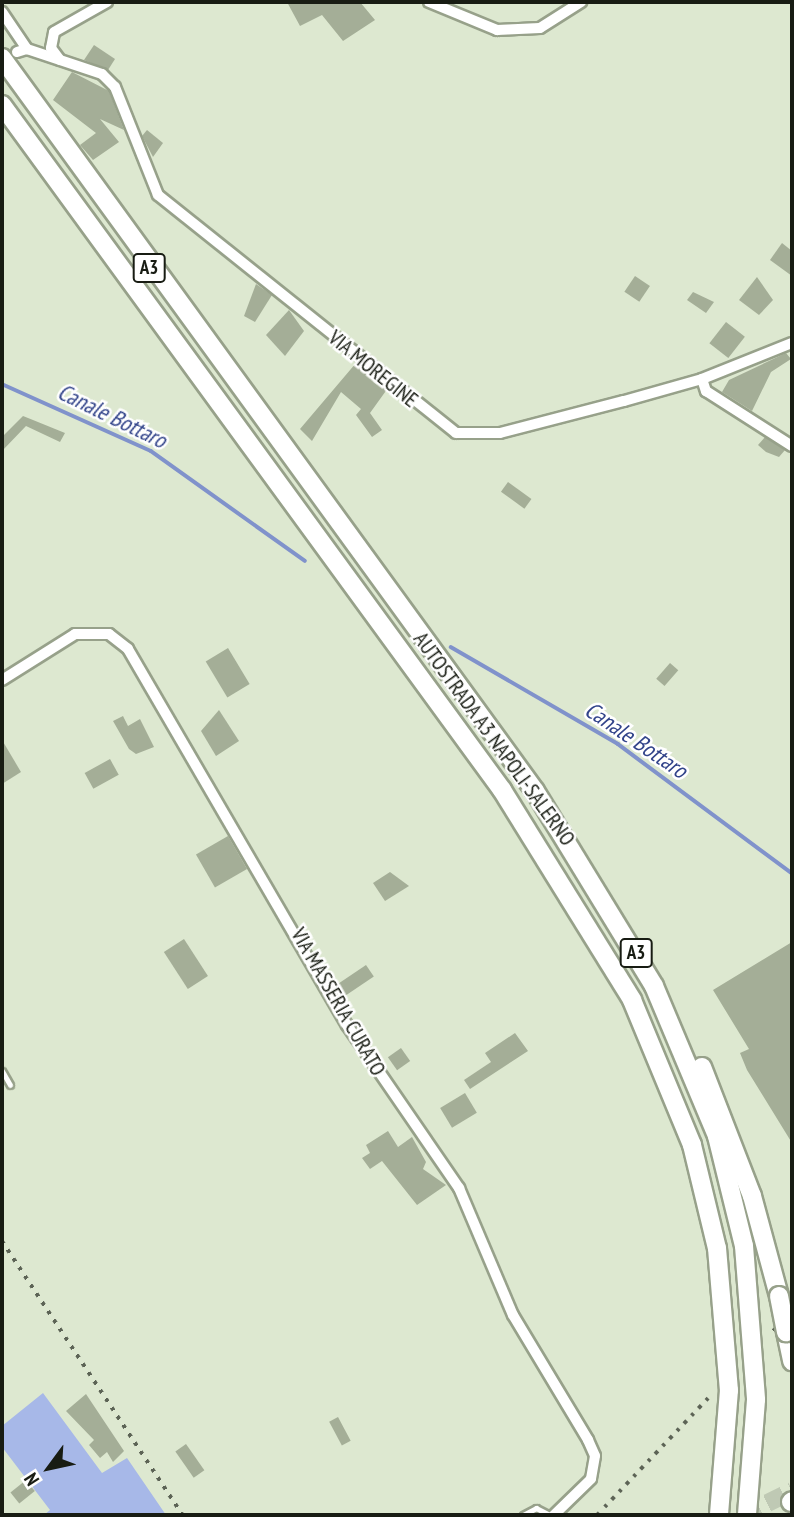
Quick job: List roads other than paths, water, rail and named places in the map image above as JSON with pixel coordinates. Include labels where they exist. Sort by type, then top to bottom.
[{"type":"highway","name":"AUTOSTRADA A3 NAPOLI-SALERNO","points":[[15,53],[535,791],[654,986],[717,1136],[744,1246],[756,1400],[747,1515]]},
{"type":"highway","name":"AUTOSTRADA A3 NAPOLI-SALERNO","points":[[2,105],[509,801],[632,1000],[681,1114],[717,1248],[729,1390],[719,1515]]},
{"type":"highway","points":[[654,986],[715,1095],[779,1296],[792,1361]]},
{"type":"street","points":[[60,60],[51,48],[54,32],[107,2]]},
{"type":"street","points":[[429,2],[497,30],[540,28],[581,2]]},
{"type":"street","points":[[2,12],[15,53]]},
{"type":"street","name":"VIA MOREGINE","points":[[15,53],[60,60],[102,74],[116,87],[158,195],[456,433],[500,433],[702,379],[792,343]]},
{"type":"street","points":[[702,379],[706,391],[792,446]]},
{"type":"street","name":"VIA MASSERIA CURATO","points":[[2,680],[75,634],[109,634],[128,649],[342,1017],[458,1188],[513,1315],[588,1440],[595,1456],[591,1479],[552,1515]]},
{"type":"lane","points":[[2,1071],[10,1085]]},
{"type":"lane","name":"VIA MASSERIA CURATO","points":[[523,1515],[536,1508],[552,1515]]},
{"type":"waterway","name":"Canale Bottaro","points":[[2,384],[151,451],[305,561]]},
{"type":"waterway","name":"Canale Bottaro","points":[[451,647],[618,744],[792,873]]},
{"type":"tunnel","points":[[743,1515],[792,1491]]},
{"type":"railway","points":[[2,1241],[183,1515]]},
{"type":"railway","points":[[773,1331],[792,1311]]},
{"type":"railway","points":[[597,1515],[711,1395]]}]
